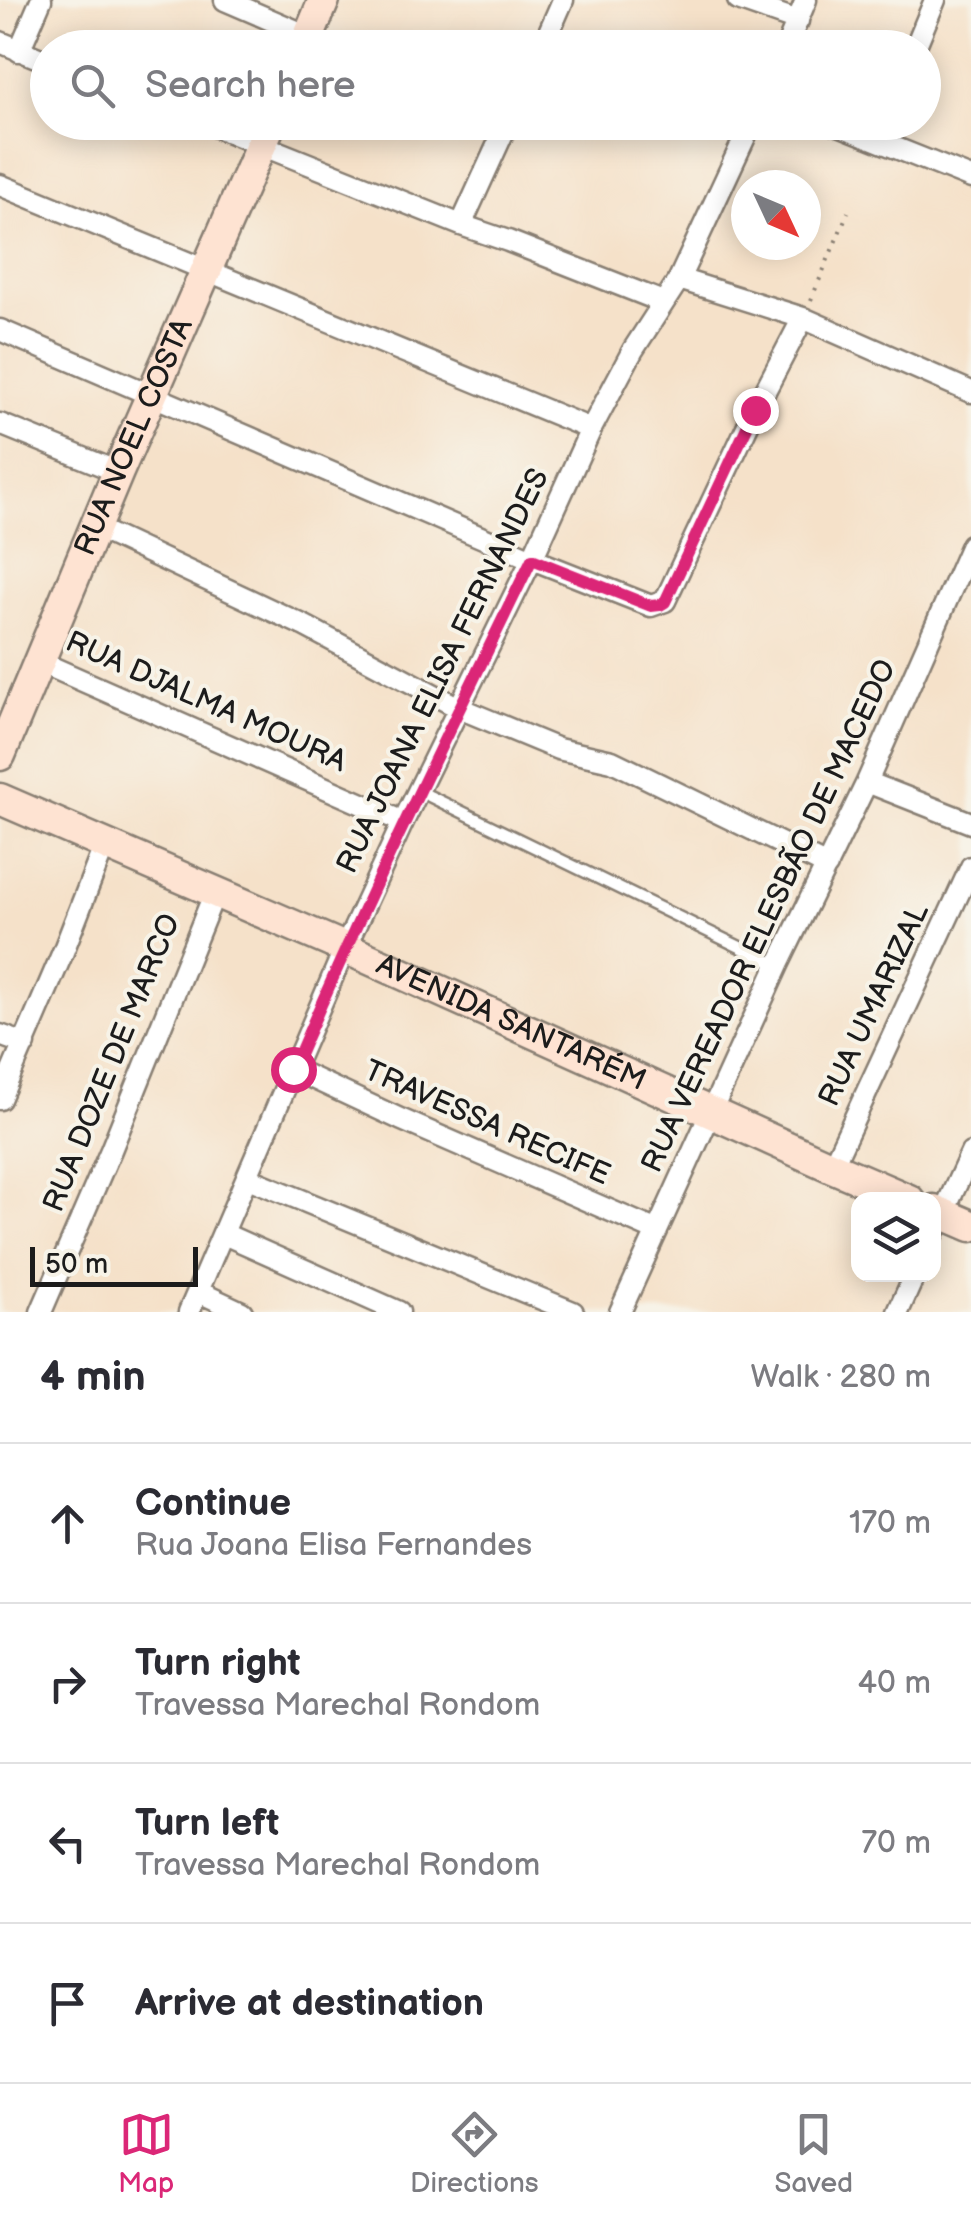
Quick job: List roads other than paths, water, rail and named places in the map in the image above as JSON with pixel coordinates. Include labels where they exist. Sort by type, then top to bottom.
[{"type":"street","points":[[10,46],[41,0]]},
{"type":"street","points":[[225,0],[283,30]]},
{"type":"street","points":[[311,30],[324,0]]},
{"type":"street","points":[[550,30],[563,0]]},
{"type":"street","points":[[738,0],[798,21]]},
{"type":"street","points":[[794,30],[806,0]]},
{"type":"street","points":[[922,30],[934,0]]},
{"type":"street","name":"RUA NOEL COSTA","points":[[0,755],[94,527],[263,140]]},
{"type":"street","points":[[279,140],[461,225],[663,302]]},
{"type":"street","points":[[461,225],[500,140]]},
{"type":"street","name":"RUA JOANA ELISA FERNANDES","points":[[189,1312],[345,948],[404,822],[591,429],[633,350],[679,279],[744,140]]},
{"type":"street","points":[[895,140],[971,178]]},
{"type":"street","points":[[0,185],[591,429]]},
{"type":"street","points":[[679,279],[803,318],[971,392]]},
{"type":"street","points":[[0,330],[532,559],[651,606],[665,602],[803,318]]},
{"type":"street","points":[[0,424],[118,472]]},
{"type":"street","points":[[94,527],[305,626],[459,708],[558,748],[612,761],[827,866]]},
{"type":"street","name":"RUA VEREADOR ELESBÃO DE MACEDO","points":[[620,1312],[867,782],[971,545]]},
{"type":"street","name":"RUA DJALMA MOURA","points":[[40,662],[404,822]]},
{"type":"street","points":[[867,782],[971,824]]},
{"type":"street","name":"AVENIDA SANTARÉM","points":[[0,800],[345,948],[890,1192]]},
{"type":"street","points":[[0,1099],[105,844]]},
{"type":"street","name":"RUA UMARIZAL","points":[[832,1167],[971,867]]},
{"type":"street","name":"RUA DOZE DE MARCO","points":[[41,1312],[215,892]]},
{"type":"street","points":[[0,1034],[24,1044]]},
{"type":"street","name":"TRAVESSA RECIFE","points":[[293,1069],[657,1230]]},
{"type":"street","points":[[941,1210],[971,1153]]},
{"type":"street","points":[[248,1178],[573,1312]]},
{"type":"street","points":[[941,1220],[971,1226]]},
{"type":"street","points":[[224,1234],[399,1312]]},
{"type":"street","points":[[898,1312],[911,1282]]},
{"type":"street","points":[[199,1292],[242,1312]]},
{"type":"lane","points":[[419,791],[778,966]]}]
